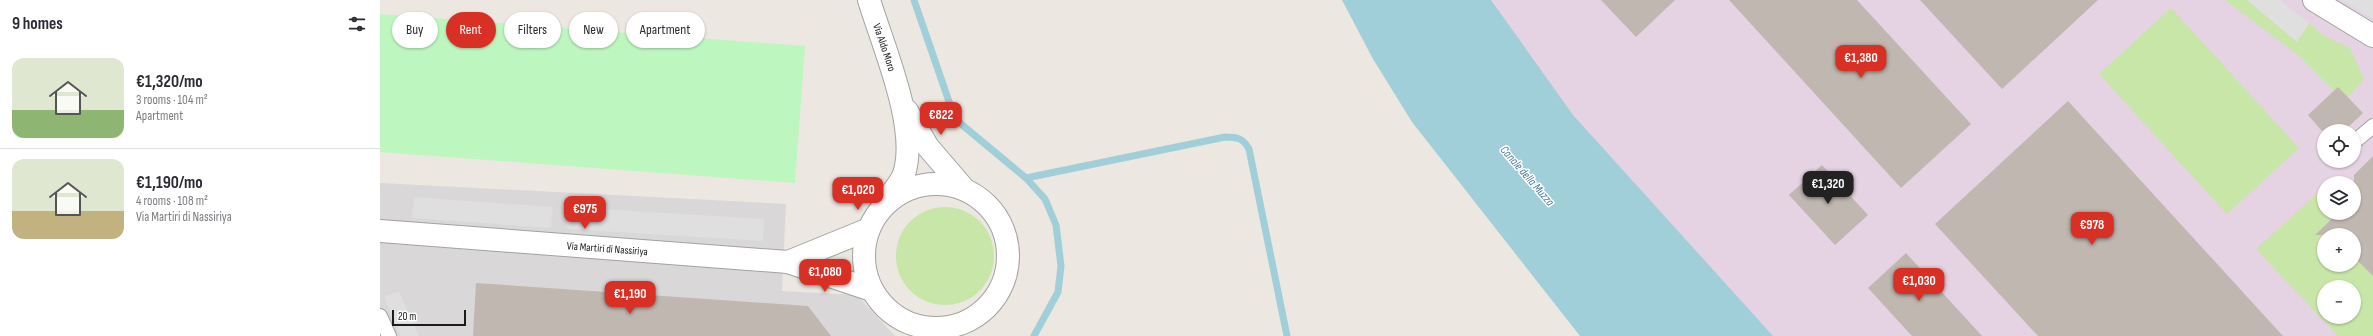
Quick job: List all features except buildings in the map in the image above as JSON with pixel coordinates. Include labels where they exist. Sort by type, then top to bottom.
[{"type":"street","name":"Via Aldo Moro","points":[[869,0],[899,96],[906,128],[908,151],[904,175],[869,229],[864,244],[866,276],[872,290],[884,307],[905,328],[954,326],[967,321],[990,305]]},
{"type":"street","points":[[2314,0],[2373,36]]},
{"type":"street","name":"Via Aldo Moro","points":[[899,96],[928,147],[964,189],[989,207],[1004,233],[1008,248],[1006,271],[998,292],[969,336]]},
{"type":"street","name":"Via Aldo Moro","points":[[883,206],[897,195],[912,187],[935,184],[964,189]]},
{"type":"street","name":"Via Martiri di Nassiriya","points":[[788,262],[869,229]]},
{"type":"street","name":"Via Martiri di Nassiriya","points":[[380,231],[788,262],[872,290]]},
{"type":"lane","points":[[2361,136],[2373,126]]},
{"type":"lane","points":[[380,316],[389,336]]},
{"type":"shaded area","points":[[1459,0],[2373,0],[2373,336],[1744,336]]},
{"type":"shaded area","points":[[2247,0],[2280,0],[2309,23],[2297,42]]},
{"type":"shaded area","points":[[2342,0],[2373,0],[2373,19]]},
{"type":"shaded area","points":[[380,183],[786,204],[782,291],[857,295],[895,336],[380,336]]},
{"type":"shaded area","points":[[414,197],[553,207],[551,228],[412,218]]},
{"type":"shaded area","points":[[568,207],[764,219],[763,241],[567,229]]},
{"type":"shaded area","points":[[399,291],[419,336],[401,336],[384,297]]},
{"type":"green space","points":[[2225,0],[2247,0],[2297,42],[2309,23],[2324,36],[2350,48],[2364,79],[2348,97],[2338,87],[2334,91],[2298,55]]},
{"type":"green space","points":[[2171,8],[2299,148],[2227,214],[2099,74]]},
{"type":"green space","points":[[380,14],[392,15],[392,48],[438,48],[438,18],[446,19],[446,48],[496,48],[496,23],[504,23],[504,48],[561,48],[561,28],[569,28],[569,48],[618,48],[618,32],[626,33],[626,48],[705,48],[705,38],[805,46],[795,183],[380,152]]},
{"type":"green space","points":[[2317,193],[2317,220],[2330,220],[2324,226],[2324,228],[2317,228],[2317,272],[2361,272],[2361,264],[2364,267],[2373,259],[2373,336],[2338,336],[2327,324],[2361,324],[2361,280],[2317,280],[2317,314],[2256,249]]},
{"type":"green space","points":[[945,207],[964,211],[979,222],[990,237],[994,256],[990,275],[979,290],[964,301],[945,305],[926,301],[911,290],[900,275],[896,256],[900,237],[911,222],[926,211]]},
{"type":"water","name":"Canale della Muzza","points":[[1342,0],[1491,0],[1573,115],[1773,336],[1580,336],[1412,122],[1373,59]]},
{"type":"waterway","points":[[914,0],[955,119],[1026,178],[1225,137],[1233,137],[1242,140],[1249,149],[1287,336]]},
{"type":"waterway","points":[[1026,178],[1045,199],[1056,225],[1061,266],[1058,292],[1034,336]]}]
